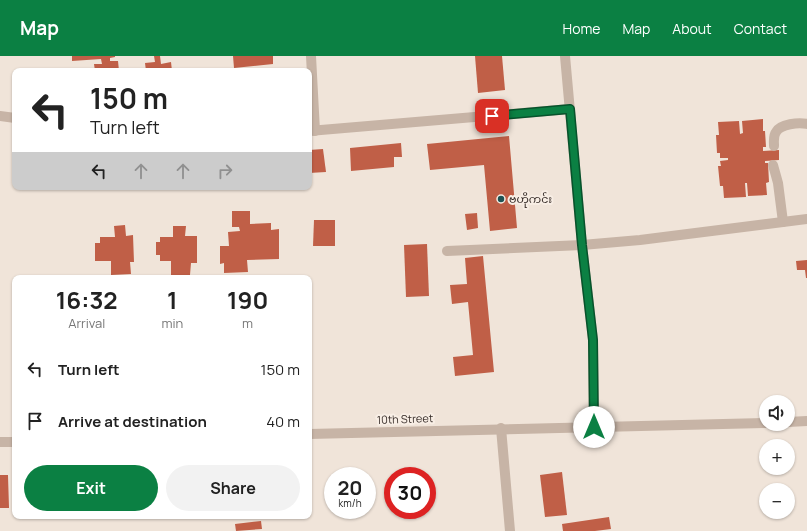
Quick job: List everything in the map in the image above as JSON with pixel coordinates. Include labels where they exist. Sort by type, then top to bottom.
[{"type":"street","points":[[311,56],[311,68]]},
{"type":"street","points":[[564,56],[582,245],[593,340],[594,427]]},
{"type":"street","points":[[312,131],[570,109]]},
{"type":"street","points":[[0,116],[12,118]]},
{"type":"street","points":[[774,146],[775,134],[778,129],[789,125],[803,123],[807,124]]},
{"type":"street","points":[[773,165],[778,183],[783,222]]},
{"type":"street","points":[[447,251],[582,245],[640,240],[807,219]]},
{"type":"street","points":[[795,422],[807,421]]},
{"type":"street","name":"10th Street","points":[[312,434],[501,428],[759,423]]},
{"type":"street","points":[[501,428],[510,531]]},
{"type":"street","points":[[0,442],[12,442]]},
{"type":"building","points":[[72,56],[115,56],[110,58],[110,61],[118,61],[119,68],[95,68],[94,64],[102,64],[101,59],[72,61]]},
{"type":"building","points":[[154,56],[160,56],[161,64],[171,62],[172,68],[146,68],[145,63],[155,62]]},
{"type":"building","points":[[233,56],[273,56],[273,64],[234,68]]},
{"type":"building","points":[[475,56],[502,56],[505,90],[478,93]]},
{"type":"building","points":[[763,119],[763,131],[765,131],[766,147],[763,147],[763,151],[779,150],[779,160],[765,161],[765,163],[768,163],[769,182],[766,183],[767,195],[748,196],[747,183],[745,183],[746,197],[724,198],[723,186],[720,186],[718,166],[721,166],[720,161],[728,160],[728,158],[720,158],[720,153],[717,153],[716,135],[719,135],[718,122],[739,121],[740,134],[743,133],[742,121]]},
{"type":"building","name":"ဗဟိုကင်း","points":[[509,136],[517,228],[490,231],[484,165],[430,170],[427,144]]},
{"type":"building","points":[[401,143],[402,157],[394,157],[394,167],[351,171],[350,148]]},
{"type":"building","points":[[323,149],[326,172],[312,173],[312,150]]},
{"type":"building","points":[[232,211],[250,211],[250,224],[271,223],[271,230],[279,229],[279,259],[247,260],[248,272],[224,273],[224,263],[220,264],[220,246],[229,246],[228,232],[240,231],[239,227],[232,227]]},
{"type":"building","points":[[477,213],[478,228],[467,230],[465,214]]},
{"type":"building","points":[[314,220],[335,220],[335,246],[313,246]]},
{"type":"building","points":[[125,225],[126,236],[133,235],[134,262],[130,262],[131,274],[111,275],[111,261],[95,261],[95,243],[100,243],[100,237],[115,237],[114,226]]},
{"type":"building","points":[[173,226],[186,226],[185,236],[197,236],[197,263],[191,263],[190,275],[171,275],[171,261],[160,261],[160,255],[156,255],[156,242],[160,242],[160,237],[173,237]]},
{"type":"building","points":[[427,244],[429,296],[406,297],[404,245]]},
{"type":"building","points":[[483,256],[494,372],[455,376],[453,357],[473,355],[468,302],[452,304],[450,285],[467,284],[465,258]]},
{"type":"building","points":[[807,260],[806,278],[805,270],[797,270],[796,261]]},
{"type":"building","points":[[562,472],[567,515],[545,517],[540,475]]},
{"type":"building","points":[[0,475],[8,475],[9,508],[0,508]]},
{"type":"building","points":[[609,517],[611,529],[595,531],[563,531],[562,524]]},
{"type":"building","points":[[261,521],[262,529],[236,531],[235,524]]},
{"type":"place","name":"ဗဟိုကင်း","points":[[501,199]]},
{"type":"route","points":[[492,116],[570,109],[582,245],[593,340],[594,427]]}]
